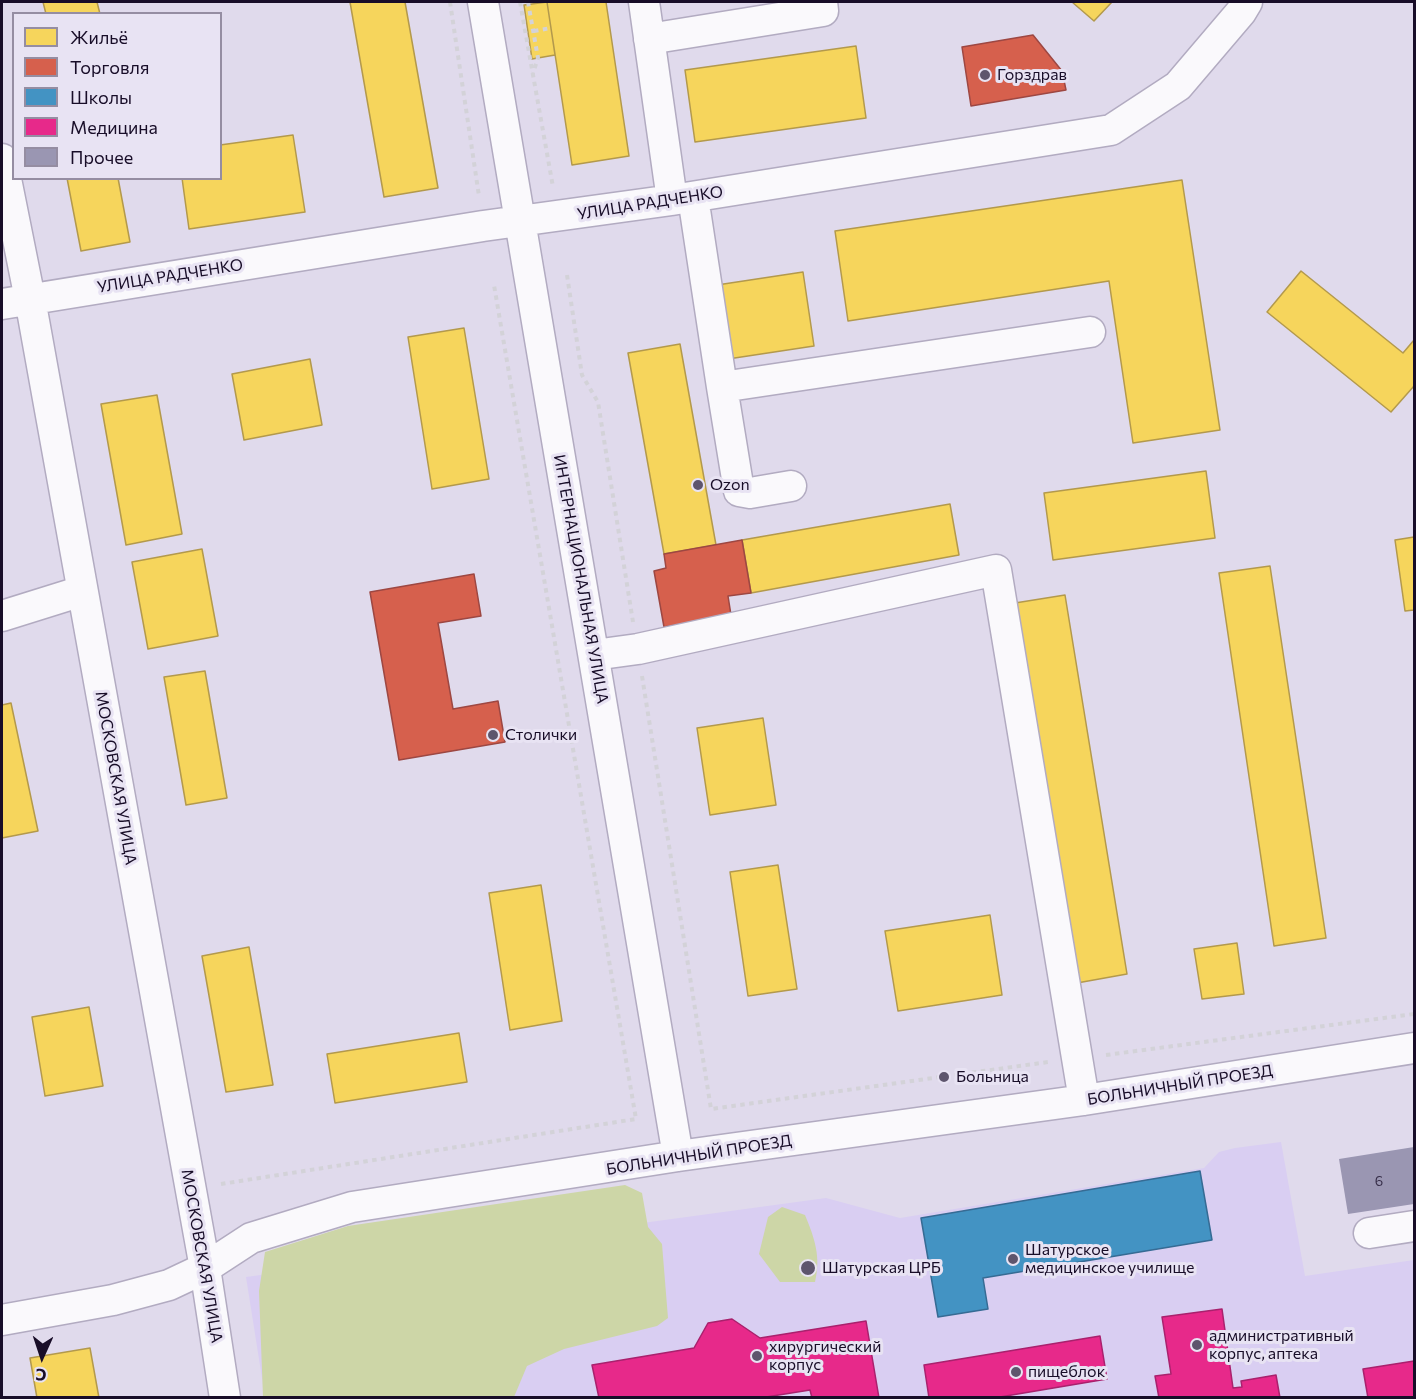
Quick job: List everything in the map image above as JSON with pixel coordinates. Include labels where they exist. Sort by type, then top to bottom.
[{"type":"street","name":"ИНТЕРНАЦИОНАЛЬНАЯ УЛИЦА","points":[[483,2],[678,1156]]},
{"type":"street","points":[[644,2],[649,39],[722,387],[739,491],[750,493],[791,486]]},
{"type":"street","points":[[649,39],[823,11],[822,2]]},
{"type":"street","name":"УЛИЦА РАДЧЕНКО","points":[[16,302],[471,228],[683,199],[1111,130],[1178,86],[1247,2]]},
{"type":"street","name":"МОСКОВСКАЯ УЛИЦА","points":[[2,159],[16,302],[82,591],[205,1268],[225,1398]]},
{"type":"street","points":[[722,387],[1090,332]]},
{"type":"street","points":[[594,655],[638,649],[996,570],[1084,1100]]},
{"type":"street","points":[[2,616],[82,591]]},
{"type":"street","name":"БОЛЬНИЧНЫЙ ПРОЕЗД","points":[[2,1320],[113,1300],[169,1285],[205,1268],[251,1238],[352,1207],[678,1156],[1084,1100],[1414,1048]]},
{"type":"street","points":[[1369,1233],[1414,1226]]},
{"type":"path","points":[[450,2],[480,201]]},
{"type":"path","points":[[520,2],[554,193]]},
{"type":"path","points":[[528,2],[538,58],[532,75]]},
{"type":"path","points":[[534,31],[551,28]]},
{"type":"path","points":[[567,275],[582,375],[597,402],[711,1109],[1414,1014]]},
{"type":"path","points":[[219,1173],[221,1185],[636,1119],[494,285]]},
{"type":"shaded area","name":"Шатурская ЦРБ","points":[[1281,1142],[1305,1276],[1414,1260],[1414,1397],[265,1397],[246,1277],[826,1198],[900,1218],[1204,1168],[1219,1152]]},
{"type":"green space","points":[[625,1185],[642,1193],[648,1227],[662,1244],[668,1318],[657,1326],[564,1349],[527,1366],[514,1397],[263,1397],[259,1291],[265,1252],[348,1226]]},
{"type":"green space","points":[[782,1207],[805,1215],[816,1248],[815,1282],[780,1282],[759,1254],[768,1217]]},
{"type":"building: Жильё","points":[[43,2],[97,2],[100,12],[46,12]]},
{"type":"building: Жильё","points":[[350,2],[405,2],[438,188],[384,197]]},
{"type":"building: Жильё","points":[[547,2],[606,2],[629,156],[572,165]]},
{"type":"building: Жильё","points":[[547,2],[555,55],[532,59],[524,5]]},
{"type":"building: Жильё","points":[[1072,2],[1112,2],[1094,21]]},
{"type":"building: Жильё","points":[[856,46],[866,118],[695,142],[685,70]]},
{"type":"building: Жильё","points":[[293,135],[305,212],[189,229],[182,180],[222,180],[222,145]]},
{"type":"building: Жильё","points":[[67,180],[118,180],[130,242],[81,251]]},
{"type":"building: Жильё","points":[[1182,180],[1220,430],[1133,443],[1109,281],[848,321],[835,231]]},
{"type":"building: Жильё","points":[[1301,271],[1403,353],[1414,340],[1414,386],[1391,412],[1267,312]]},
{"type":"building: Жильё","points":[[803,272],[814,346],[728,359],[717,285]]},
{"type":"building: Жильё","points":[[464,328],[489,479],[432,489],[408,337]]},
{"type":"building: Жильё","points":[[680,344],[716,545],[664,554],[628,353]]},
{"type":"building: Жильё","points":[[310,359],[322,425],[244,440],[232,374]]},
{"type":"building: Жильё","points":[[157,395],[182,534],[126,545],[101,404]]},
{"type":"building: Жильё","points":[[1206,471],[1215,538],[1053,560],[1044,493]]},
{"type":"building: Жильё","points":[[950,504],[959,555],[751,593],[742,540]]},
{"type":"building: Жильё","points":[[1414,537],[1414,610],[1405,611],[1395,540]]},
{"type":"building: Жильё","points":[[202,549],[218,636],[148,649],[132,562]]},
{"type":"building: Жильё","points":[[1270,566],[1326,938],[1274,946],[1219,573]]},
{"type":"building: Жильё","points":[[1065,595],[1127,974],[1077,983],[1015,603]]},
{"type":"building: Жильё","points":[[205,671],[227,798],[186,805],[164,677]]},
{"type":"building: Жильё","points":[[11,703],[38,831],[2,838],[2,705]]},
{"type":"building: Жильё","points":[[763,718],[776,805],[710,815],[697,728]]},
{"type":"building: Жильё","points":[[778,865],[797,989],[748,996],[730,872]]},
{"type":"building: Жильё","points":[[541,885],[562,1021],[510,1030],[489,893]]},
{"type":"building: Жильё","points":[[990,915],[1002,995],[898,1011],[885,931]]},
{"type":"building: Жильё","points":[[1237,943],[1244,994],[1202,999],[1194,949]]},
{"type":"building: Жильё","points":[[249,947],[273,1085],[226,1092],[202,956]]},
{"type":"building: Жильё","points":[[89,1007],[103,1086],[45,1096],[32,1017]]},
{"type":"building: Жильё","points":[[459,1033],[467,1082],[335,1103],[327,1054]]},
{"type":"building: Жильё","points":[[90,1348],[99,1398],[37,1398],[30,1358]]},
{"type":"building: Торговля","points":[[1033,35],[1062,71],[1066,90],[971,106],[962,47]]},
{"type":"building: Торговля","points":[[742,540],[751,593],[728,596],[731,615],[664,627],[654,571],[666,568],[664,554]]},
{"type":"building: Торговля","points":[[474,574],[481,616],[438,623],[453,709],[498,701],[505,742],[399,760],[370,592]]},
{"type":"building: Школы","name":"Шатурское медицинское училище","points":[[1200,1171],[1212,1240],[983,1278],[988,1309],[938,1317],[921,1218]]},
{"type":"building: Медицина","name":"административный корпус, аптека","points":[[1222,1309],[1233,1388],[1242,1387],[1241,1381],[1276,1375],[1280,1398],[1159,1398],[1155,1376],[1171,1374],[1162,1317]]},
{"type":"building: Медицина","name":"хирургический корпус","points":[[732,1319],[760,1338],[866,1321],[879,1398],[812,1398],[810,1390],[760,1398],[599,1398],[592,1365],[694,1348],[708,1323]]},
{"type":"building: Медицина","name":"пищеблок","points":[[1100,1336],[1107,1379],[994,1398],[929,1398],[924,1365]]},
{"type":"building: Медицина","points":[[1414,1361],[1414,1398],[1368,1398],[1363,1369]]},
{"type":"building: Прочее","points":[[1414,1147],[1414,1204],[1348,1214],[1339,1159]]},
{"type":"place","name":"Горздрав","points":[[985,75]]},
{"type":"place","name":"Ozon","points":[[698,485]]},
{"type":"place","name":"Столички","points":[[493,735]]},
{"type":"place","name":"Больница","points":[[944,1077]]},
{"type":"place","name":"Шатурское медицинское училище","points":[[1013,1259]]},
{"type":"place","name":"Шатурская ЦРБ","points":[[808,1268]]},
{"type":"place","name":"административный корпус, аптека","points":[[1197,1345]]},
{"type":"place","name":"хирургический корпус","points":[[757,1356]]},
{"type":"place","name":"пищеблок","points":[[1016,1372]]}]
